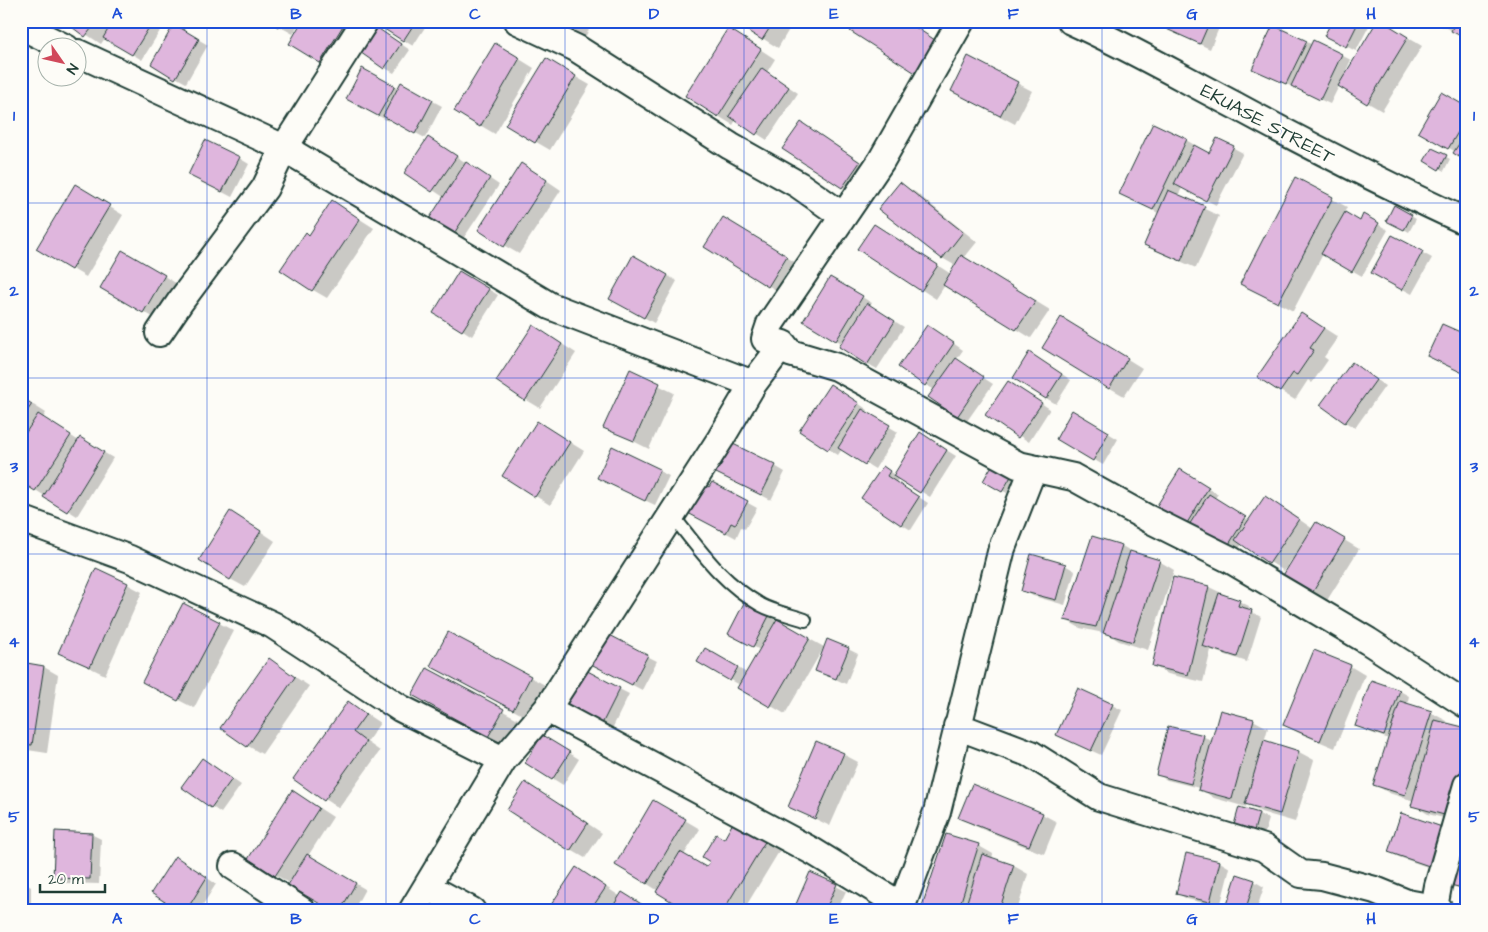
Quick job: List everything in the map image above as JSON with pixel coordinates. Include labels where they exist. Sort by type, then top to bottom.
[{"type":"street","points":[[159,333],[265,188],[284,148],[365,21]]},
{"type":"street","points":[[518,21],[576,48],[730,146],[800,185],[844,216]]},
{"type":"street","points":[[961,21],[881,162],[770,324],[765,339],[783,344],[790,353],[837,367],[1018,465],[1073,478],[1231,560],[1368,641],[1467,704]]},
{"type":"street","name":"EKUASE STREET","points":[[1072,21],[1103,35],[1246,112],[1410,196],[1467,222]]},
{"type":"street","points":[[21,26],[46,38]]},
{"type":"street","points":[[88,58],[284,148],[550,306],[753,384]]},
{"type":"street","points":[[412,911],[503,760],[546,709],[672,515],[753,384],[783,344]]},
{"type":"street","points":[[546,709],[814,852],[901,908],[937,812],[1002,548],[1033,469]]},
{"type":"street","points":[[21,519],[130,559],[273,625],[400,708],[503,760]]},
{"type":"street","points":[[957,726],[1031,754],[1099,796],[1264,848],[1301,874],[1322,876],[1375,890],[1406,903],[1437,909],[1438,886],[1467,784]]},
{"type":"street","points":[[233,866],[302,911]]},
{"type":"street","points":[[428,887],[472,911]]},
{"type":"lane","points":[[672,515],[716,571],[739,590],[763,606],[805,620]]},
{"type":"building","points":[[64,21],[97,21],[85,37]]},
{"type":"building","points":[[113,21],[153,21],[132,55],[103,38]]},
{"type":"building","points":[[268,21],[281,21],[278,27]]},
{"type":"building","points":[[302,21],[346,21],[320,63],[289,44]]},
{"type":"building","points":[[381,21],[416,21],[403,41],[378,25]]},
{"type":"building","points":[[534,21],[575,21],[567,37]]},
{"type":"building","points":[[732,21],[774,21],[762,40]]},
{"type":"building","points":[[856,21],[906,21],[938,42],[917,74],[850,31]]},
{"type":"building","points":[[1164,21],[1210,21],[1200,44],[1162,27]]},
{"type":"building","points":[[1332,21],[1359,21],[1346,47],[1324,36]]},
{"type":"building","points":[[1377,21],[1382,21],[1408,37],[1367,104],[1338,86]]},
{"type":"building","points":[[1433,21],[1445,21],[1443,26]]},
{"type":"building","points":[[1456,21],[1467,21],[1467,39],[1451,31]]},
{"type":"building","points":[[174,24],[199,39],[175,79],[151,64]]},
{"type":"building","points":[[373,25],[401,44],[384,69],[357,50]]},
{"type":"building","points":[[1273,25],[1307,41],[1286,84],[1252,69]]},
{"type":"building","points":[[728,28],[761,49],[718,117],[685,96]]},
{"type":"building","points":[[1313,40],[1342,54],[1320,100],[1291,86]]},
{"type":"building","points":[[495,43],[520,58],[480,127],[454,111]]},
{"type":"building","points":[[968,56],[1018,82],[1000,116],[951,91]]},
{"type":"building","points":[[546,58],[576,76],[535,143],[505,125]]},
{"type":"building","points":[[362,68],[395,86],[378,116],[346,99]]},
{"type":"building","points":[[762,68],[789,87],[756,135],[729,116]]},
{"type":"building","points":[[401,82],[433,100],[415,134],[383,116]]},
{"type":"building","points":[[1441,92],[1467,107],[1467,117],[1448,149],[1418,132]]},
{"type":"building","points":[[801,122],[860,162],[842,188],[782,149]]},
{"type":"building","points":[[1153,123],[1187,139],[1153,210],[1119,194]]},
{"type":"building","points":[[1467,132],[1467,162],[1453,153]]},
{"type":"building","points":[[428,137],[457,156],[432,192],[404,173]]},
{"type":"building","points":[[1217,138],[1234,146],[1206,201],[1174,184],[1194,145],[1209,153]]},
{"type":"building","points":[[205,140],[240,157],[222,192],[188,175]]},
{"type":"building","points":[[1432,148],[1447,155],[1439,170],[1424,161]]},
{"type":"building","points":[[466,162],[490,178],[453,235],[429,219]]},
{"type":"building","points":[[521,163],[547,180],[504,247],[478,230]]},
{"type":"building","points":[[1295,177],[1333,197],[1278,303],[1240,284]]},
{"type":"building","points":[[900,182],[963,232],[942,259],[878,209]]},
{"type":"building","points":[[75,184],[110,205],[71,270],[36,249]]},
{"type":"building","points":[[1168,190],[1205,206],[1181,261],[1144,245]]},
{"type":"building","points":[[332,200],[360,219],[312,291],[280,270],[306,232],[309,235]]},
{"type":"building","points":[[1394,205],[1412,215],[1404,230],[1386,221]]},
{"type":"building","points":[[1345,212],[1360,221],[1363,214],[1379,223],[1352,272],[1321,254]]},
{"type":"building","points":[[723,217],[787,256],[768,287],[704,247]]},
{"type":"building","points":[[874,224],[938,265],[921,291],[857,249]]},
{"type":"building","points":[[1392,235],[1423,251],[1402,290],[1371,273]]},
{"type":"building","points":[[122,250],[165,275],[143,313],[100,288]]},
{"type":"building","points":[[633,255],[668,275],[644,318],[609,299]]},
{"type":"building","points":[[961,255],[1036,301],[1016,330],[943,285]]},
{"type":"building","points":[[459,271],[489,289],[462,331],[433,313]]},
{"type":"building","points":[[830,277],[863,296],[836,341],[803,321]]},
{"type":"building","points":[[867,303],[895,321],[867,365],[839,347]]},
{"type":"building","points":[[1301,313],[1324,328],[1310,348],[1314,350],[1297,375],[1293,373],[1280,392],[1257,377]]},
{"type":"building","points":[[1061,317],[1128,358],[1109,389],[1042,348]]},
{"type":"building","points":[[1442,324],[1467,335],[1467,375],[1427,356]]},
{"type":"building","points":[[533,325],[562,344],[525,401],[496,381]]},
{"type":"building","points":[[927,325],[954,343],[925,386],[898,367]]},
{"type":"building","points":[[1029,352],[1062,374],[1046,399],[1013,378]]},
{"type":"building","points":[[956,358],[984,377],[957,417],[928,397]]},
{"type":"building","points":[[1352,362],[1376,380],[1345,423],[1320,405]]},
{"type":"building","points":[[630,369],[660,383],[634,441],[603,428]]},
{"type":"building","points":[[1008,381],[1042,403],[1018,438],[985,415]]},
{"type":"building","points":[[830,384],[859,403],[828,450],[799,431]]},
{"type":"building","points":[[21,397],[32,404],[21,420]]},
{"type":"building","points":[[862,409],[890,425],[865,465],[838,448]]},
{"type":"building","points":[[1072,410],[1109,432],[1093,461],[1056,439]]},
{"type":"building","points":[[38,414],[71,435],[35,491],[21,482],[21,440]]},
{"type":"building","points":[[537,421],[570,442],[535,497],[502,476]]},
{"type":"building","points":[[920,432],[947,450],[920,493],[893,476]]},
{"type":"building","points":[[80,437],[104,452],[67,512],[43,497]]},
{"type":"building","points":[[729,442],[776,465],[761,495],[714,472]]},
{"type":"building","points":[[612,446],[660,469],[645,501],[597,478]]},
{"type":"building","points":[[994,462],[1013,473],[1002,492],[983,481]]},
{"type":"building","points":[[883,466],[890,471],[887,476],[919,497],[901,525],[861,498]]},
{"type":"building","points":[[1180,469],[1209,487],[1184,528],[1154,510]]},
{"type":"building","points":[[712,482],[748,501],[735,525],[731,523],[726,533],[686,512],[705,484],[709,487]]},
{"type":"building","points":[[1209,494],[1246,517],[1226,549],[1189,525]]},
{"type":"building","points":[[1265,496],[1299,519],[1269,564],[1235,540]]},
{"type":"building","points":[[230,511],[261,531],[230,580],[199,560]]},
{"type":"building","points":[[1316,522],[1345,539],[1311,595],[1282,577]]},
{"type":"building","points":[[1092,536],[1122,545],[1096,627],[1064,620]]},
{"type":"building","points":[[1130,551],[1160,560],[1133,642],[1103,633]]},
{"type":"building","points":[[1031,554],[1066,564],[1056,600],[1021,591]]},
{"type":"building","points":[[96,568],[128,583],[90,667],[58,653]]},
{"type":"building","points":[[1173,577],[1209,586],[1188,675],[1152,666]]},
{"type":"building","points":[[1219,593],[1240,600],[1238,606],[1252,610],[1237,657],[1202,646]]},
{"type":"building","points":[[745,601],[770,614],[753,647],[728,634]]},
{"type":"building","points":[[183,603],[220,622],[178,701],[142,682]]},
{"type":"building","points":[[777,619],[810,638],[770,707],[737,688]]},
{"type":"building","points":[[602,631],[648,655],[632,685],[587,662]]},
{"type":"building","points":[[448,632],[531,676],[513,710],[430,666]]},
{"type":"building","points":[[827,639],[849,648],[836,679],[815,671]]},
{"type":"building","points":[[705,648],[738,667],[730,681],[697,662]]},
{"type":"building","points":[[1314,650],[1351,665],[1320,741],[1283,725]]},
{"type":"building","points":[[269,658],[295,677],[247,747],[220,728]]},
{"type":"building","points":[[21,662],[44,666],[32,745],[21,744]]},
{"type":"building","points":[[576,665],[620,688],[602,724],[557,701]]},
{"type":"building","points":[[427,668],[504,709],[488,737],[412,695]]},
{"type":"building","points":[[1371,680],[1400,690],[1384,736],[1355,726]]},
{"type":"building","points":[[1078,688],[1113,704],[1091,751],[1056,735]]},
{"type":"building","points":[[348,701],[366,714],[353,732],[366,742],[324,801],[293,779]]},
{"type":"building","points":[[1400,701],[1432,711],[1405,795],[1373,785]]},
{"type":"building","points":[[1220,710],[1254,719],[1232,799],[1198,790]]},
{"type":"building","points":[[1435,720],[1467,728],[1467,749],[1448,816],[1411,806]]},
{"type":"building","points":[[1168,726],[1204,735],[1191,784],[1156,775]]},
{"type":"building","points":[[542,735],[570,752],[552,780],[525,763]]},
{"type":"building","points":[[1264,740],[1299,751],[1280,814],[1245,804]]},
{"type":"building","points":[[816,741],[844,753],[815,819],[788,807]]},
{"type":"building","points":[[202,758],[232,779],[211,808],[181,787]]},
{"type":"building","points":[[525,782],[588,823],[570,851],[507,810]]},
{"type":"building","points":[[972,784],[1043,813],[1029,846],[958,818]]},
{"type":"building","points":[[292,790],[319,808],[275,876],[248,859]]},
{"type":"building","points":[[653,800],[686,819],[647,884],[615,865]]},
{"type":"building","points":[[1239,807],[1259,813],[1252,838],[1232,832]]},
{"type":"building","points":[[1401,813],[1445,828],[1432,867],[1388,852]]},
{"type":"building","points":[[734,821],[766,840],[723,911],[687,911],[656,892],[680,852],[706,867],[710,862],[702,857],[716,834],[724,839]]},
{"type":"building","points":[[1467,824],[1467,889],[1450,885]]},
{"type":"building","points":[[55,831],[92,833],[90,879],[53,878]]},
{"type":"building","points":[[946,834],[979,844],[958,911],[937,911],[922,906]]},
{"type":"building","points":[[1186,853],[1220,861],[1210,902],[1176,894]]},
{"type":"building","points":[[307,854],[356,883],[340,911],[332,911],[288,885]]},
{"type":"building","points":[[982,854],[1014,865],[999,911],[964,911]]},
{"type":"building","points":[[175,856],[207,877],[186,911],[179,911],[151,893]]},
{"type":"building","points":[[576,867],[606,887],[590,911],[547,911]]},
{"type":"building","points":[[810,872],[837,884],[825,911],[793,911]]},
{"type":"building","points":[[1237,874],[1255,880],[1245,911],[1225,911]]},
{"type":"building","points":[[622,892],[651,910],[651,911],[610,911]]},
{"type":"building","points":[[45,905],[55,911],[42,911]]}]
